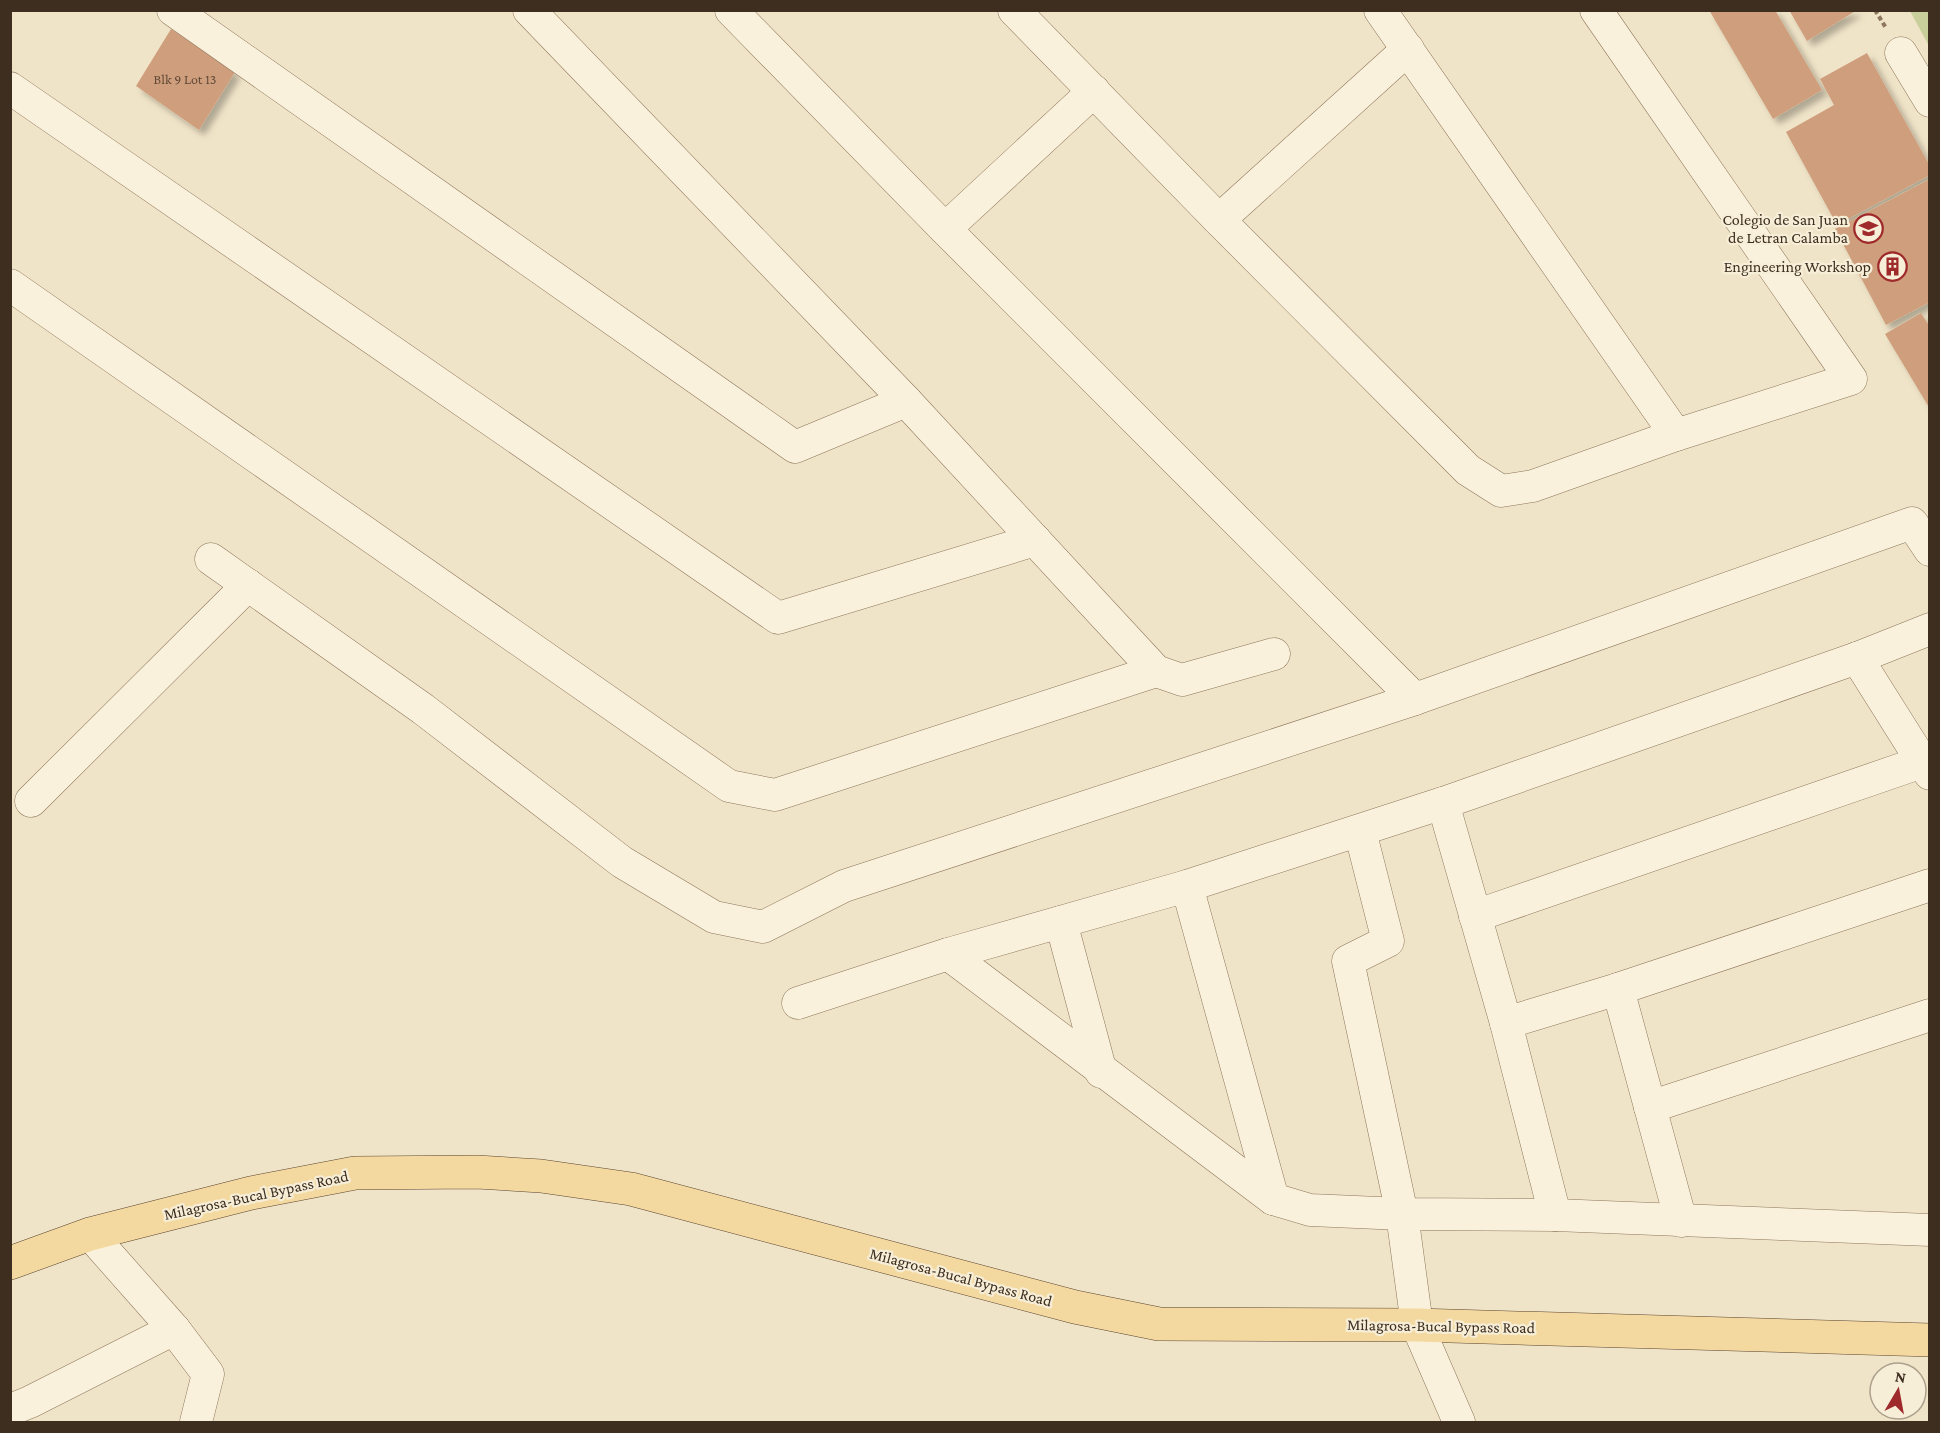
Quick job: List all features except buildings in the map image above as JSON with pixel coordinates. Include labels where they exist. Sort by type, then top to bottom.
[{"type":"main road","name":"Milagrosa-Bucal Bypass Road","points":[[10,1263],[90,1234],[251,1193],[356,1173],[477,1172],[541,1176],[631,1189],[1075,1307],[1159,1324],[1416,1325],[1929,1340]]},
{"type":"street","points":[[172,10],[795,447],[906,401]]},
{"type":"street","points":[[529,10],[906,401],[1156,671],[1182,681],[1274,654]]},
{"type":"street","points":[[731,10],[945,230],[1414,699]]},
{"type":"street","points":[[1014,10],[1468,470],[1501,491],[1533,486],[1676,435],[1851,379],[1596,10]]},
{"type":"street","points":[[1380,10],[1676,435]]},
{"type":"street","points":[[1219,220],[1408,50]]},
{"type":"street","points":[[1901,53],[1929,101]]},
{"type":"street","points":[[10,88],[778,618],[1035,540]]},
{"type":"street","points":[[945,230],[1094,91]]},
{"type":"street","points":[[10,285],[729,786],[775,795],[1156,671]]},
{"type":"street","points":[[211,559],[423,709],[622,862],[714,918],[763,927],[844,886],[1414,699],[1912,523],[1929,550]]},
{"type":"street","points":[[31,801],[248,585]]},
{"type":"street","points":[[798,1003],[948,954],[1187,886],[1360,831],[1857,658],[1929,629]]},
{"type":"street","points":[[1475,916],[1925,768],[1857,658]]},
{"type":"street","points":[[1443,803],[1506,1023],[1555,1215]]},
{"type":"street","points":[[1360,831],[1388,941],[1348,961],[1402,1214],[1416,1325],[1459,1422]]},
{"type":"street","points":[[1506,1023],[1618,989],[1929,885]]},
{"type":"street","points":[[1187,886],[1273,1199]]},
{"type":"street","points":[[1061,922],[1101,1072]]},
{"type":"street","points":[[948,954],[1101,1072],[1273,1199],[1310,1210],[1402,1214],[1555,1215],[1929,1230]]},
{"type":"street","points":[[1618,989],[1681,1221]]},
{"type":"street","points":[[1650,1107],[1929,1015]]},
{"type":"street","points":[[90,1234],[174,1329],[208,1374],[196,1422]]},
{"type":"street","points":[[26,1411],[174,1329]]},
{"type":"green space","points":[[1910,11],[1929,11],[1929,46]]},
{"type":"place","name":"Colegio de San Juan de Letran Calamba","points":[[1869,228]]},
{"type":"place","name":"Engineering Workshop","points":[[1892,266]]}]
